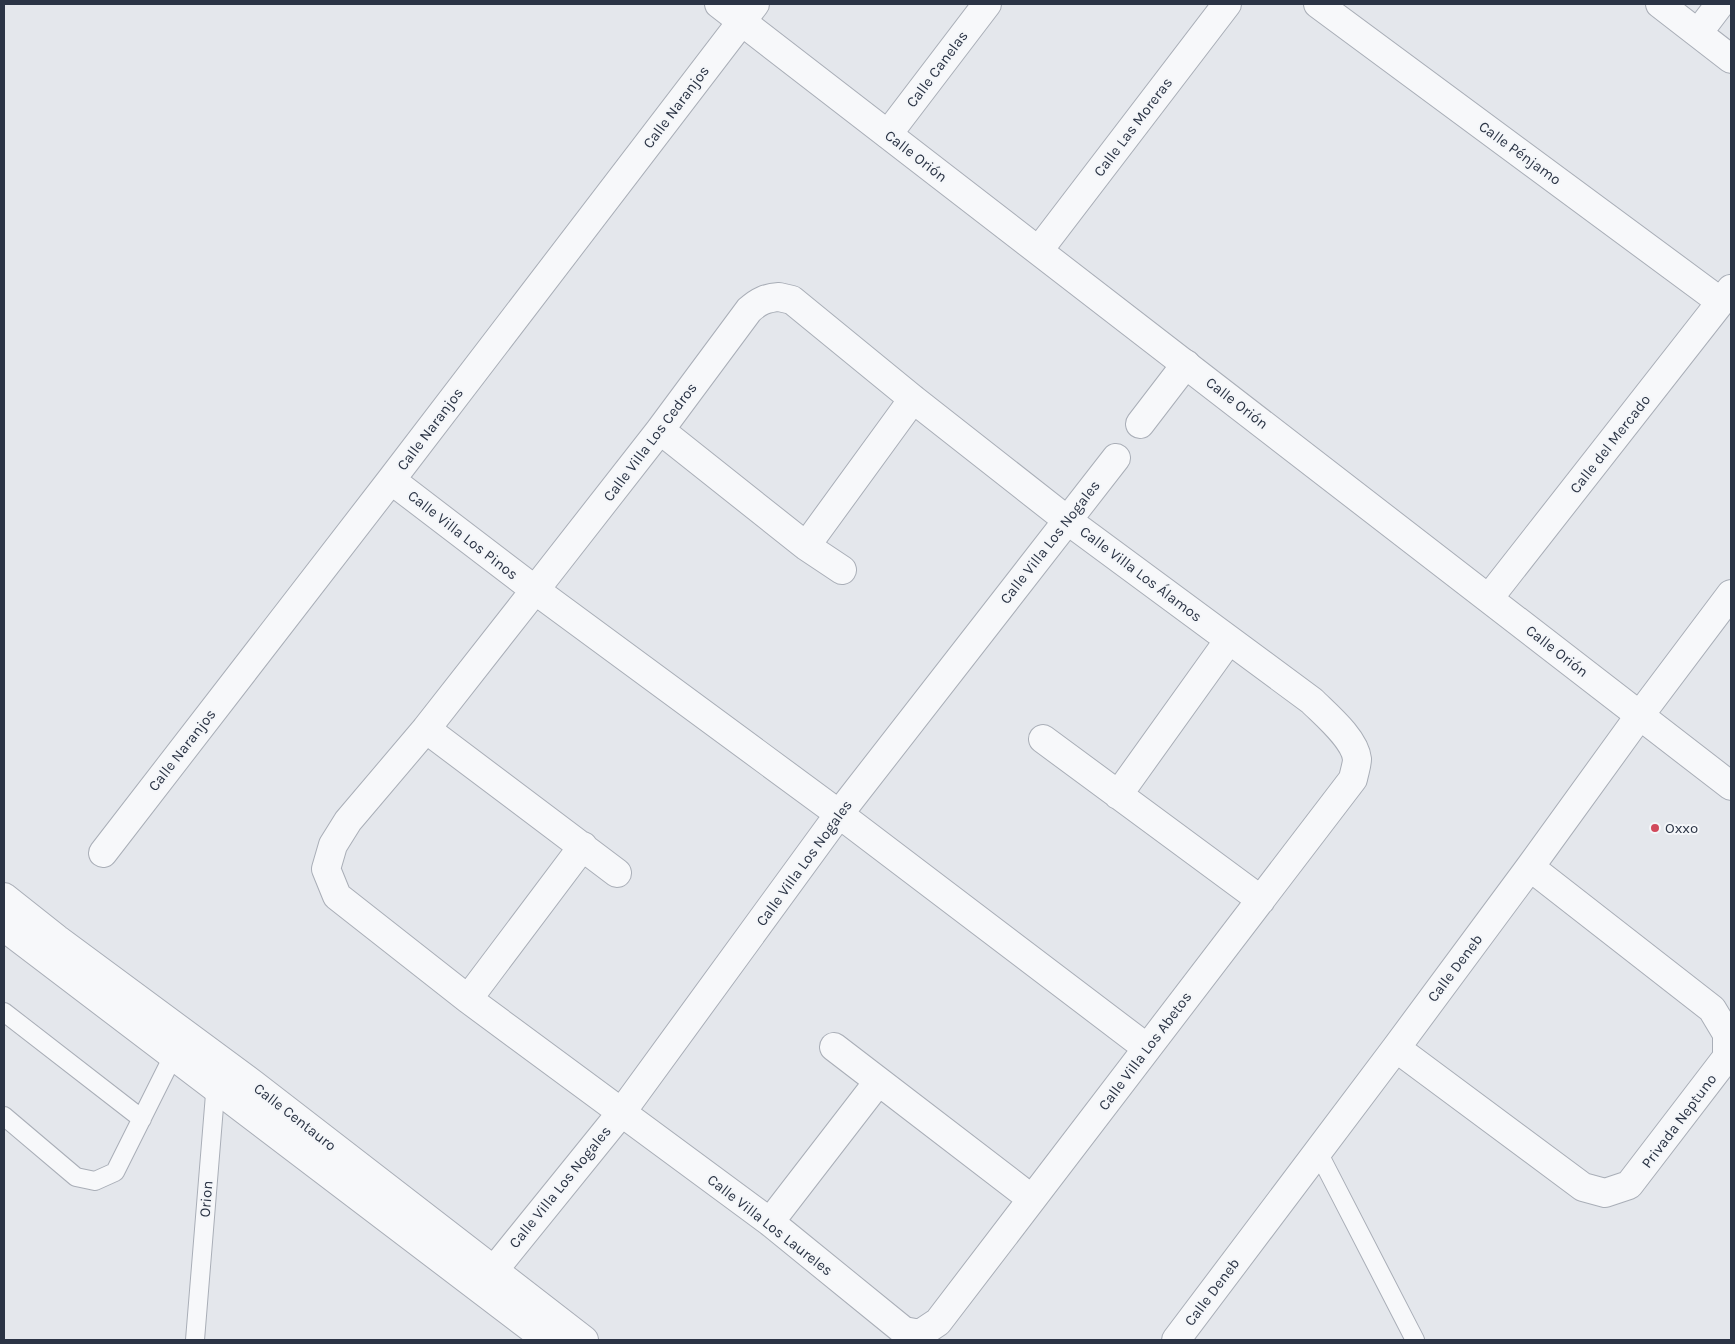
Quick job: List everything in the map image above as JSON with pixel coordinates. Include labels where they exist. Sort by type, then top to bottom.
[{"type":"street","points":[[719,4],[749,13]]},
{"type":"street","name":"Calle Canelas","points":[[888,134],[987,4]]},
{"type":"street","name":"Calle Las Moreras","points":[[1038,250],[1227,4]]},
{"type":"street","name":"Calle Pénjamo","points":[[1318,4],[1726,295]]},
{"type":"street","points":[[1660,4],[1731,59]]},
{"type":"street","points":[[1698,34],[1720,4]]},
{"type":"street","name":"Calle Orión","points":[[749,13],[888,134],[1731,786]]},
{"type":"street","name":"Calle Naranjos","points":[[103,853],[749,13]]},
{"type":"street","name":"Calle del Mercado","points":[[1489,598],[1726,295]]},
{"type":"street","name":"Calle Villa Los Álamos","points":[[768,298],[779,297],[792,300],[913,399],[1067,520],[1312,701],[1340,730],[1352,746],[1357,760]]},
{"type":"street","name":"Calle Villa Los Cedros","points":[[468,1000],[337,896],[326,869],[332,845],[348,821],[426,729],[660,430],[749,310],[758,302],[768,298]]},
{"type":"street","points":[[1140,424],[1186,364]]},
{"type":"street","points":[[806,546],[913,399]]},
{"type":"street","points":[[660,430],[806,546],[842,570]]},
{"type":"street","name":"Calle Villa Los Nogales","points":[[494,1270],[621,1113],[839,814],[1116,458]]},
{"type":"street","name":"Calle Villa Los Pinos","points":[[391,480],[534,590],[839,814],[1147,1048]]},
{"type":"street","name":"Calle Deneb","points":[[1176,1340],[1396,1048],[1731,594]]},
{"type":"street","points":[[1118,795],[1229,640]]},
{"type":"street","points":[[426,729],[617,874]]},
{"type":"street","points":[[1043,739],[1261,900]]},
{"type":"street","name":"Calle Villa Los Abetos","points":[[920,1334],[938,1322],[1261,900],[1353,779],[1357,760]]},
{"type":"street","points":[[468,1000],[582,846]]},
{"type":"street","name":"Privada Neptuno","points":[[1396,1048],[1583,1187],[1605,1193],[1629,1185],[1727,1057],[1727,1034],[1712,1009],[1530,867]]},
{"type":"street","name":"Calle Centauro","points":[[4,897],[57,939],[179,1045],[215,1088],[547,1340]]},
{"type":"street","name":"Calle Centauro","points":[[4,926],[179,1045],[218,1058],[584,1340]]},
{"type":"street","name":"Calle Villa Los Laureles","points":[[468,1000],[770,1222],[904,1331],[920,1334]]},
{"type":"street","points":[[834,1046],[878,1082],[1032,1199]]},
{"type":"street","points":[[770,1222],[878,1082]]},
{"type":"lane","points":[[4,1012],[142,1119]]},
{"type":"lane","points":[[4,1116],[76,1177],[95,1181],[115,1172],[179,1045]]},
{"type":"lane","name":"Orion","points":[[195,1340],[218,1058]]},
{"type":"lane","points":[[1318,1152],[1415,1340]]},
{"type":"place","name":"Oxxo","points":[[1655,828]]}]
